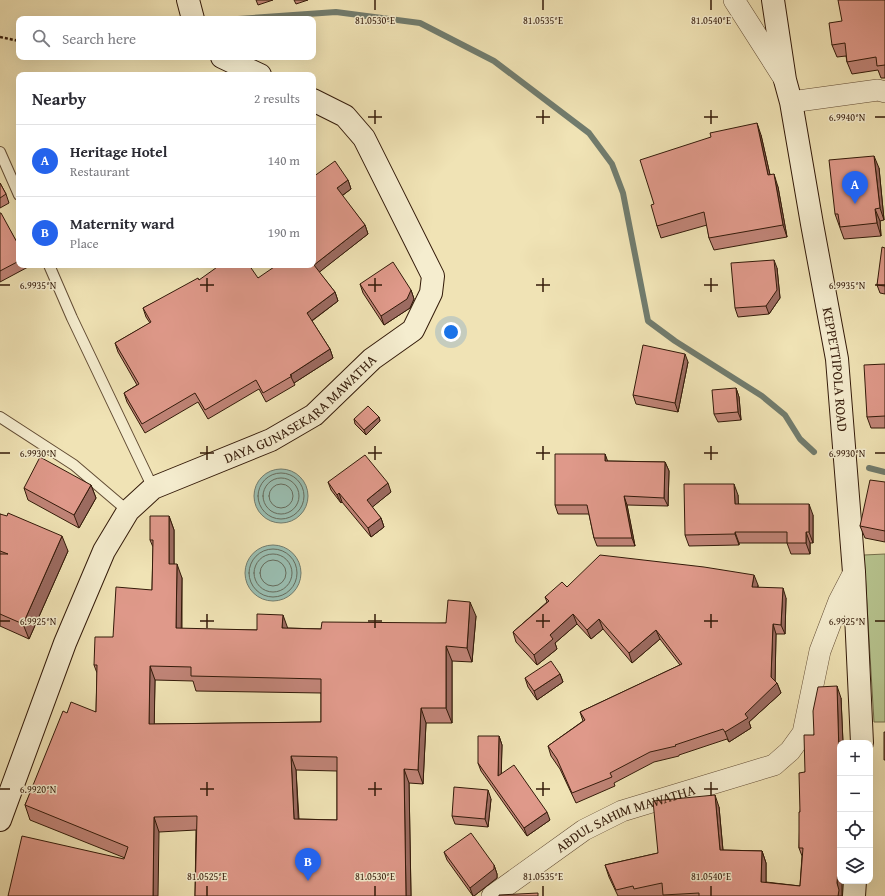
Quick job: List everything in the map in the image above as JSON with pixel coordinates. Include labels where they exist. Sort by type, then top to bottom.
[{"type":"street","points":[[188,0],[192,16]]},
{"type":"street","points":[[734,0],[785,80]]},
{"type":"street","name":"KEPPETTIPOLA ROAD","points":[[773,0],[785,80],[791,102],[837,359],[854,572],[862,740]]},
{"type":"street","points":[[228,60],[254,72]]},
{"type":"street","points":[[791,102],[878,90],[885,92]]},
{"type":"street","name":"DAYA GUNASEKARA MAWATHA","points":[[0,820],[71,629],[104,552],[128,512],[152,488],[271,440],[314,415],[372,359],[413,330],[431,293],[432,276],[364,138],[345,116],[316,102]]},
{"type":"street","name":"ABDUL SAHIM MAWATHA","points":[[492,896],[584,830],[622,811],[774,765],[790,751],[803,733],[820,651],[839,600],[854,572]]},
{"type":"street","points":[[854,896],[855,884]]},
{"type":"lane","points":[[0,152],[16,188]]},
{"type":"lane","points":[[50,268],[72,318],[152,488]]},
{"type":"lane","points":[[0,417],[74,465],[128,512]]},
{"type":"path","points":[[0,37],[16,40]]},
{"type":"green space","points":[[885,554],[885,722],[874,722],[864,555]]},
{"type":"water","points":[[276,469],[286,469],[300,477],[306,486],[308,496],[306,506],[300,515],[286,523],[276,523],[266,518],[259,511],[254,501],[254,491],[259,481],[266,474]]},
{"type":"water","points":[[267,545],[279,545],[289,549],[297,557],[301,567],[301,579],[297,589],[289,597],[279,601],[267,601],[257,597],[249,589],[245,579],[245,567],[249,557],[257,549]]},
{"type":"building","points":[[838,0],[885,0],[885,65],[877,66],[876,57],[847,62],[845,43],[832,45],[829,23],[842,21]]},
{"type":"building","points":[[757,123],[768,175],[774,174],[783,225],[709,238],[704,212],[657,226],[651,205],[654,204],[640,160],[711,137],[710,133]]},
{"type":"building","points":[[874,156],[880,208],[875,209],[877,223],[840,227],[838,214],[835,214],[829,160]]},
{"type":"building","points":[[335,161],[348,180],[337,188],[365,225],[316,263],[316,175]]},
{"type":"building","points":[[0,183],[6,194],[0,198]]},
{"type":"building","points":[[1,213],[16,240],[16,263],[0,271]]},
{"type":"building","points":[[882,247],[885,248],[885,286],[877,285]]},
{"type":"building","points":[[774,260],[777,290],[766,306],[735,308],[731,263]]},
{"type":"building","points":[[393,262],[411,290],[407,299],[381,316],[360,284]]},
{"type":"building","points":[[216,268],[251,268],[258,278],[273,268],[316,268],[335,292],[307,313],[330,349],[290,375],[292,376],[263,393],[256,380],[205,410],[195,393],[142,424],[124,393],[139,384],[115,343],[151,322],[143,308],[198,278],[199,280]]},
{"type":"building","points":[[643,345],[685,354],[675,403],[633,395]]},
{"type":"building","points":[[885,364],[885,416],[867,417],[864,365]]},
{"type":"building","points":[[736,388],[738,412],[714,414],[712,390]]},
{"type":"building","points":[[368,406],[379,417],[364,430],[354,419]]},
{"type":"building","points":[[555,454],[605,454],[605,461],[665,462],[664,498],[624,496],[632,538],[594,538],[587,505],[555,505]]},
{"type":"building","points":[[365,455],[388,483],[367,500],[381,518],[368,528],[339,493],[337,495],[328,482]]},
{"type":"building","points":[[40,457],[91,485],[74,515],[24,488]]},
{"type":"building","points":[[870,480],[885,482],[885,531],[860,526]]},
{"type":"building","points":[[684,484],[734,484],[735,504],[809,504],[809,532],[806,532],[806,543],[787,543],[787,532],[735,532],[735,534],[685,535]]},
{"type":"building","points":[[8,513],[62,536],[23,624],[0,614],[0,554],[8,554],[0,551],[0,514],[7,516]]},
{"type":"building","points":[[150,516],[169,516],[169,564],[177,564],[176,628],[257,630],[257,614],[283,615],[282,628],[321,629],[322,622],[446,623],[448,600],[470,602],[467,648],[446,646],[446,708],[421,708],[418,770],[404,769],[406,896],[195,896],[197,816],[154,817],[153,896],[8,896],[22,836],[124,859],[128,847],[25,805],[63,711],[67,713],[71,702],[96,712],[97,665],[94,665],[95,637],[113,637],[116,587],[152,590],[153,540],[150,540]],"holes":[[[150,666],[191,667],[191,676],[321,679],[321,722],[149,724]],[[291,756],[337,757],[337,820],[294,819]]]},
{"type":"building","points":[[600,555],[704,567],[754,575],[752,587],[783,588],[781,625],[773,624],[771,677],[777,683],[745,714],[748,718],[725,732],[723,729],[675,745],[676,746],[650,752],[610,773],[612,777],[572,793],[557,759],[548,746],[585,720],[580,712],[682,664],[656,630],[629,653],[599,619],[587,630],[573,614],[550,635],[553,639],[534,655],[513,632],[549,601],[545,597],[562,582],[567,587]]},
{"type":"building","points":[[551,661],[560,674],[534,691],[525,678]]},
{"type":"building","points":[[837,686],[839,740],[837,740],[838,896],[699,896],[699,893],[663,895],[662,883],[634,889],[633,886],[616,890],[605,865],[658,853],[653,801],[715,795],[720,850],[762,851],[761,882],[800,886],[803,848],[799,848],[799,773],[805,772],[804,735],[814,735],[813,711],[818,687]]},
{"type":"building","points":[[885,732],[885,760],[884,760]]},
{"type":"building","points":[[478,736],[499,736],[498,776],[514,765],[547,812],[524,828],[478,763]]},
{"type":"building","points":[[454,787],[488,790],[485,819],[452,816]]},
{"type":"building","points":[[471,833],[494,865],[494,869],[470,888],[444,852]]},
{"type":"building","points":[[538,893],[538,896],[499,896],[499,895]]},
{"type":"waterway","points":[[280,16],[336,12],[420,23],[494,61],[589,133],[612,164],[623,193],[648,321],[675,341],[762,396],[785,415],[800,439],[814,452]]},
{"type":"waterway","points":[[869,468],[885,472]]},
{"type":"place","name":"Heritage Hotel","points":[[855,204]]},
{"type":"place","name":"Maternity ward","points":[[308,881]]}]
